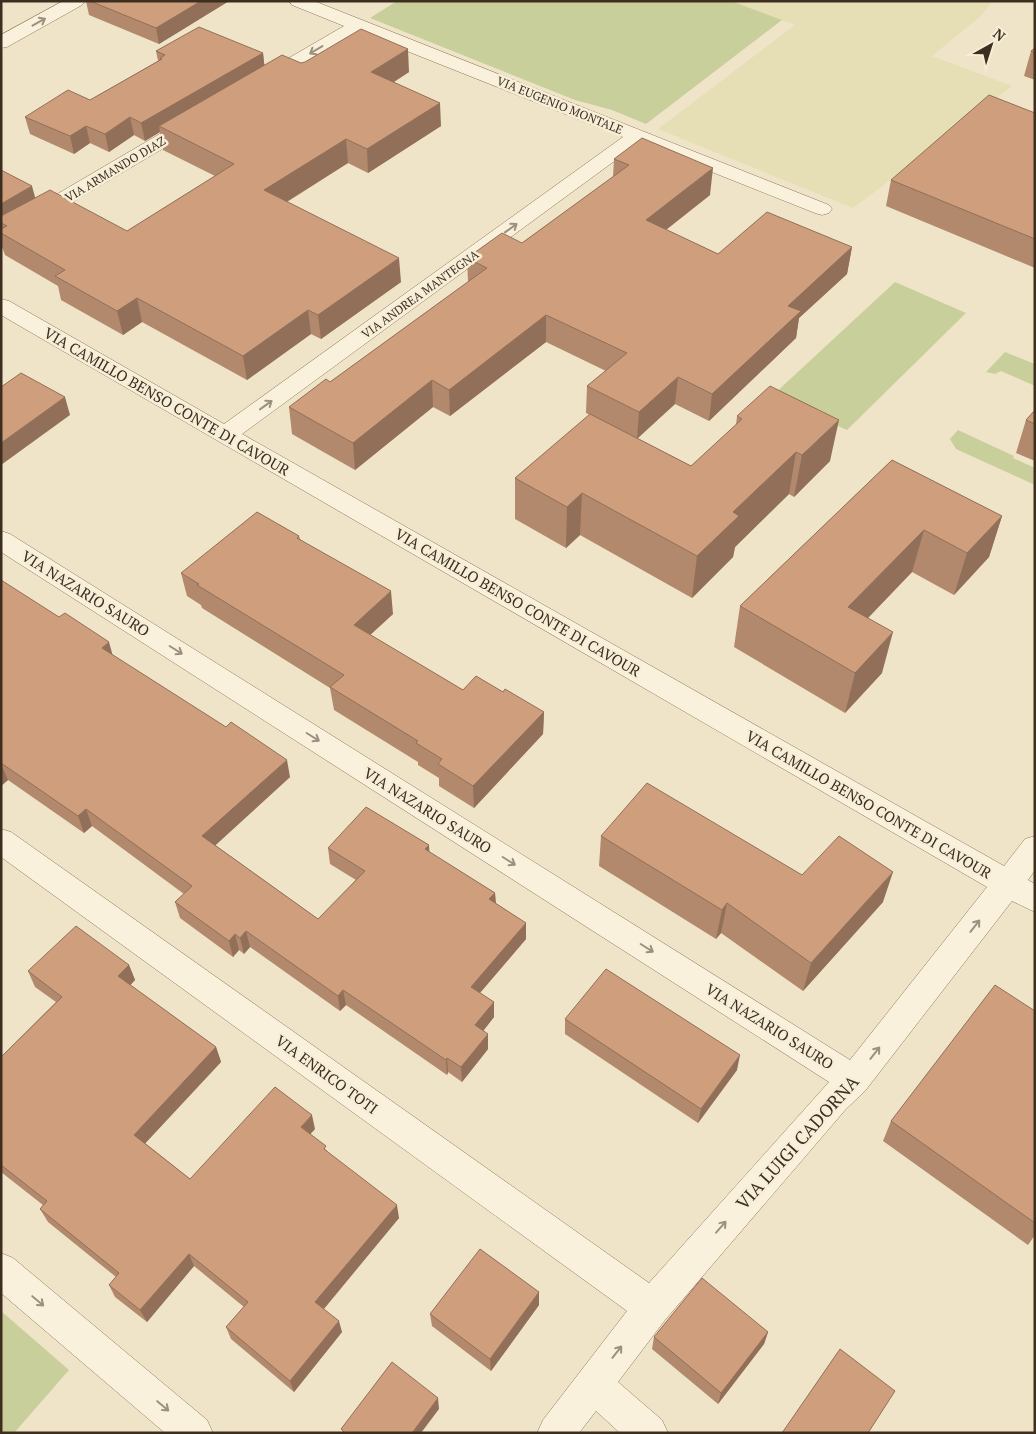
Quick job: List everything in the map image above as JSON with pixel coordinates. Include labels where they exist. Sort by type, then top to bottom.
[{"type":"street","points":[[1,43],[76,1]]},
{"type":"street","name":"VIA EUGENIO MONTALE","points":[[298,1],[822,209]]},
{"type":"street","points":[[248,90],[358,25]]},
{"type":"street","name":"VIA ARMANDO DIAZ","points":[[1,236],[214,110]]},
{"type":"street","name":"VIA ANDREA MANTEGNA","points":[[226,434],[637,136]]},
{"type":"street","name":"VIA CAMILLO BENSO CONTE DI CAVOUR","points":[[1,306],[1021,892]]},
{"type":"street","name":"VIA NAZARIO SAURO","points":[[1,540],[854,1080]]},
{"type":"street","name":"VIA ENRICO TOTI","points":[[1,841],[652,1307]]},
{"type":"street","name":"VIA LUIGI CADORNA","points":[[556,1433],[652,1307],[834,1098],[854,1080],[1021,892],[1035,848]]},
{"type":"street","points":[[1,1270],[194,1433]]},
{"type":"street","points":[[592,1384],[649,1433]]},
{"type":"shaded area","points":[[731,1],[985,1],[991,3],[981,16],[932,56],[1012,86],[948,137],[853,208],[658,129],[795,25]]},
{"type":"green space","points":[[397,1],[731,1],[782,20],[646,124],[612,110],[575,100],[370,18]]},
{"type":"green space","points":[[895,282],[966,313],[847,430],[772,396]]},
{"type":"green space","points":[[1005,352],[1035,364],[1035,386],[1001,371],[995,374],[986,372]]},
{"type":"green space","points":[[958,430],[1035,468],[1035,485],[956,449],[950,439]]},
{"type":"green space","points":[[1,1311],[69,1370],[14,1433],[1,1433]]},
{"type":"building","points":[[90,1],[201,1],[156,28]]},
{"type":"building","points":[[199,27],[263,53],[141,123],[130,117],[105,134],[86,126],[70,136],[25,117],[68,90],[90,100],[162,59],[160,58],[165,55],[156,51]]},
{"type":"building","points":[[361,29],[408,49],[371,72],[440,103],[367,149],[346,139],[264,190],[399,258],[318,315],[308,310],[243,356],[137,298],[117,311],[55,276],[65,270],[1,233],[1,229],[7,226],[1,223],[1,216],[50,190],[127,231],[234,164],[159,126],[282,55],[301,63],[305,62]]},
{"type":"building","points":[[989,95],[1035,113],[1035,239],[891,180]]},
{"type":"building","points":[[642,138],[713,168],[646,220],[718,254],[767,212],[852,247],[788,306],[801,311],[712,394],[678,377],[639,412],[587,386],[627,353],[546,315],[449,390],[432,380],[353,443],[289,407],[326,379],[330,382],[487,268],[467,258],[502,233],[522,243],[629,165],[614,159]]},
{"type":"building","points":[[1,170],[32,186],[1,204]]},
{"type":"building","points":[[21,373],[65,397],[1,443],[1,387]]},
{"type":"building","points":[[770,386],[839,420],[802,455],[796,452],[733,512],[739,516],[697,556],[582,493],[567,507],[515,478],[590,414],[691,466],[742,419],[737,416]]},
{"type":"building","points":[[1035,410],[1035,424],[1026,420]]},
{"type":"building","points":[[892,460],[1002,516],[967,553],[924,530],[848,607],[893,632],[855,673],[740,606]]},
{"type":"building","points":[[257,512],[299,536],[297,538],[391,591],[354,625],[463,690],[476,676],[503,692],[505,689],[544,712],[473,786],[438,764],[442,759],[416,743],[418,741],[330,687],[344,675],[197,585],[199,584],[181,573]]},
{"type":"building","points":[[1,580],[59,617],[65,613],[109,642],[102,648],[226,727],[231,722],[287,760],[202,836],[318,919],[365,871],[328,848],[366,807],[429,845],[425,849],[495,893],[489,899],[526,923],[471,987],[494,1002],[475,1025],[488,1034],[461,1067],[447,1058],[446,1060],[343,990],[338,996],[246,931],[240,938],[235,934],[229,941],[175,902],[192,886],[86,809],[78,816],[1,763]]},
{"type":"building","points":[[647,783],[802,875],[839,836],[893,872],[811,963],[727,903],[722,910],[601,836]]},
{"type":"building","points":[[76,926],[129,965],[118,976],[216,1047],[134,1135],[190,1179],[275,1087],[312,1115],[301,1127],[326,1146],[324,1149],[397,1205],[315,1302],[339,1321],[290,1381],[226,1327],[248,1302],[189,1254],[140,1310],[109,1285],[119,1273],[40,1209],[47,1201],[1,1165],[1,1057],[62,997],[28,971]]},
{"type":"building","points":[[606,969],[740,1055],[701,1109],[565,1019]]},
{"type":"building","points":[[995,985],[1035,1011],[1035,1223],[891,1121]]},
{"type":"building","points":[[480,1249],[539,1292],[490,1359],[430,1314]]},
{"type":"building","points":[[702,1278],[768,1332],[721,1393],[654,1337]]},
{"type":"building","points":[[840,1349],[895,1391],[868,1433],[782,1433]]},
{"type":"building","points":[[392,1362],[438,1398],[412,1433],[345,1433],[341,1429]]}]
